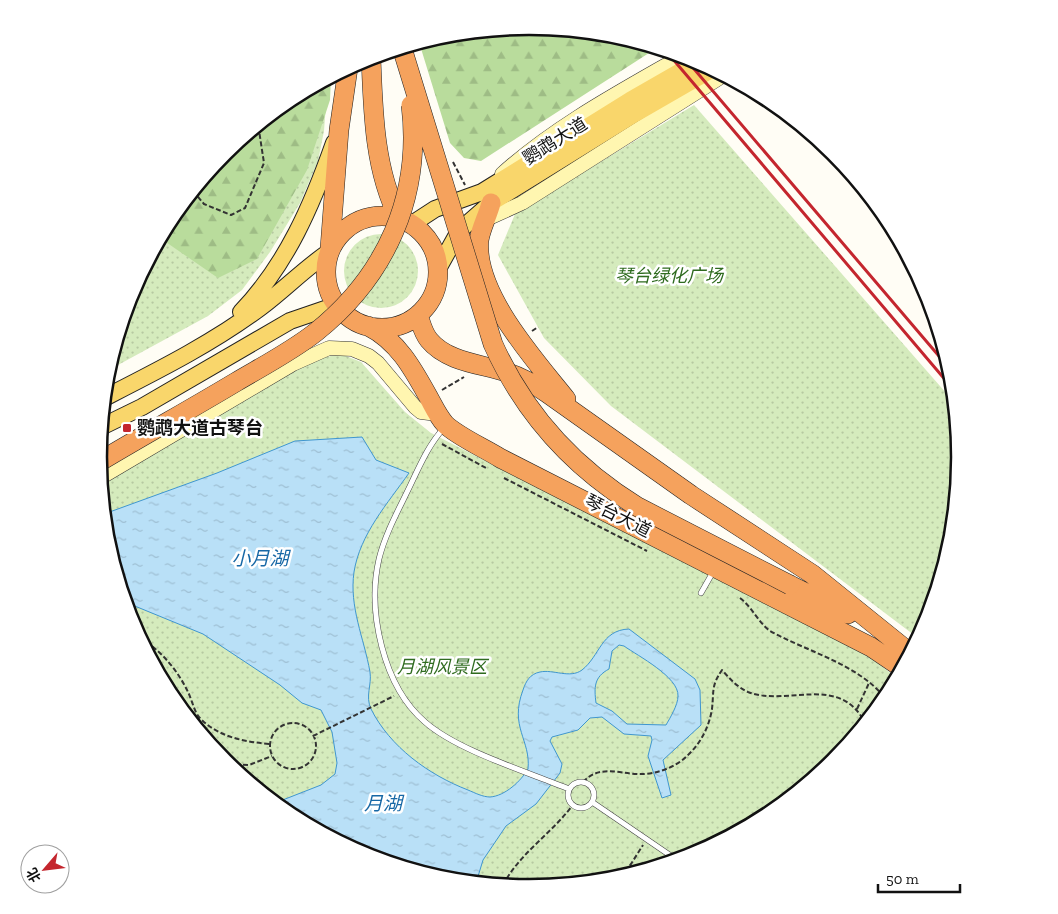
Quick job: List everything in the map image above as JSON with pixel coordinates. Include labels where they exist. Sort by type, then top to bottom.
[{"type":"highway","points":[[107,457],[315,333],[350,300],[372,272],[400,220],[409,192],[414,158],[413,126],[402,54]]},
{"type":"highway","points":[[403,54],[493,344],[506,373],[533,414],[588,472],[617,494],[638,507],[887,634]]},
{"type":"highway","points":[[347,77],[339,130],[326,268],[327,284],[333,300],[344,313],[355,321],[368,326],[386,328],[404,324],[419,314],[434,294],[438,268],[430,243],[405,221],[384,183],[372,88],[371,66]]},
{"type":"highway","points":[[483,203],[479,239],[480,257],[498,304],[529,354],[580,418]]},
{"type":"highway","points":[[329,252],[338,237],[358,221],[382,215],[405,221]]},
{"type":"highway","points":[[419,314],[423,330],[429,340],[443,351],[459,359],[526,379],[691,495],[812,574],[905,649]]},
{"type":"highway","name":"琴台大道","points":[[368,326],[384,334],[395,344],[411,367],[442,420],[500,458],[871,647],[896,664]]},
{"type":"main road","points":[[483,203],[524,154],[614,96],[674,61]]},
{"type":"main road","name":"鹦鹉大道","points":[[438,268],[459,231],[483,203],[630,100],[689,66]]},
{"type":"main road","name":"鹦鹉大道","points":[[405,221],[435,209],[483,203],[635,114],[715,78]]},
{"type":"main road","points":[[219,336],[257,295],[277,269],[316,193],[339,130]]},
{"type":"main road","points":[[113,392],[219,336],[260,308],[308,266],[329,252]]},
{"type":"main road","points":[[109,423],[142,407],[269,332],[310,313],[325,309],[344,313]]},
{"type":"main road","points":[[108,474],[293,364],[329,348],[352,349],[369,356],[378,363],[415,407],[421,412],[442,420]]},
{"type":"lane","points":[[442,420],[396,515],[379,556],[374,602],[376,623],[394,677],[410,705],[424,721],[462,744],[569,789]]},
{"type":"lane","points":[[701,593],[716,567]]},
{"type":"lane","points":[[584,782],[593,790],[592,802],[581,809],[572,806],[568,798],[569,789],[575,783],[584,782]]},
{"type":"lane","points":[[592,802],[670,855]]},
{"type":"path","points":[[197,196],[204,204],[230,215],[245,208],[264,163],[259,133]]},
{"type":"path","points":[[452,160],[483,203]]},
{"type":"path","points":[[433,440],[490,470]]},
{"type":"path","points":[[498,474],[647,551]]},
{"type":"path","points":[[740,598],[749,606],[760,624],[770,631],[831,660],[880,691]]},
{"type":"path","points":[[153,648],[174,668],[187,690],[199,720]]},
{"type":"path","points":[[584,782],[602,771],[635,774],[654,772],[686,757],[705,733],[712,712],[713,684],[722,670],[737,686],[750,692],[766,695],[825,694],[843,700],[856,709],[862,717]]},
{"type":"path","points":[[856,709],[869,683]]},
{"type":"path","points":[[313,736],[396,695]]},
{"type":"path","points":[[199,716],[220,732],[238,740],[270,744]]},
{"type":"path","points":[[289,724],[301,725],[313,736],[316,744],[314,756],[301,768],[284,768],[272,756],[270,744],[274,733],[289,724]]},
{"type":"path","points":[[241,765],[249,765],[272,756]]},
{"type":"path","points":[[508,878],[518,862],[556,825],[572,806]]},
{"type":"path","points":[[628,867],[646,838]]},
{"type":"green space","points":[[529,35],[557,36],[611,43],[649,53],[481,161],[464,158],[450,143],[421,49],[474,39]]},
{"type":"green space","points":[[331,85],[330,100],[307,170],[257,259],[218,278],[166,242],[194,200],[231,159],[272,122]]},
{"type":"green space","points":[[327,87],[324,131],[318,161],[300,203],[270,252],[242,290],[208,316],[117,365],[129,321],[151,270],[178,223],[194,200],[231,159],[272,122]]},
{"type":"green space","name":"琴台绿化广场","points":[[694,105],[946,392],[951,457],[947,512],[937,566],[929,593],[912,633],[611,406],[544,338],[498,255],[515,214]]},
{"type":"green space","points":[[374,234],[388,234],[402,240],[412,250],[418,264],[416,285],[402,302],[388,308],[374,308],[360,302],[350,292],[344,278],[344,264],[350,250],[360,240]]},
{"type":"green space","name":"月湖风景区","points":[[341,354],[361,362],[405,412],[431,433],[871,658],[891,673],[864,714],[846,735],[786,792],[763,808],[716,835],[665,857],[638,865],[611,871],[557,878],[501,878],[474,875],[420,865],[393,857],[342,835],[318,822],[272,792],[251,774],[212,735],[178,691],[151,644],[129,593],[115,539],[108,478],[299,366],[321,358]]},
{"type":"water","name":"小月湖","points":[[362,437],[376,460],[409,473],[384,507],[362,545],[357,558],[353,585],[355,610],[370,672],[369,704],[379,723],[389,736],[425,768],[453,784],[476,794],[490,797],[507,791],[517,783],[528,769],[527,750],[518,714],[519,703],[529,678],[534,674],[545,671],[567,674],[577,673],[588,664],[612,634],[620,630],[629,629],[695,679],[700,690],[701,725],[663,760],[671,795],[662,798],[648,756],[652,740],[651,736],[624,734],[602,717],[590,718],[578,730],[552,737],[550,741],[562,764],[560,773],[536,804],[506,826],[483,860],[478,875],[447,871],[393,857],[342,835],[283,800],[321,785],[335,774],[337,763],[332,732],[321,710],[302,703],[280,685],[203,634],[134,606],[121,566],[115,539],[111,511],[217,473],[295,441]],"holes":[[[619,645],[624,646],[665,674],[677,689],[677,703],[666,725],[627,724],[612,711],[596,703],[596,683],[600,675],[609,669],[612,651]]]},
{"type":"railway","points":[[674,61],[943,378]]},
{"type":"railway","points":[[694,69],[939,356]]},
{"type":"place","name":"鹦鹉大道古琴台","points":[[127,428]]},
{"type":"water label","name":"月湖","points":[[383,803]]}]
